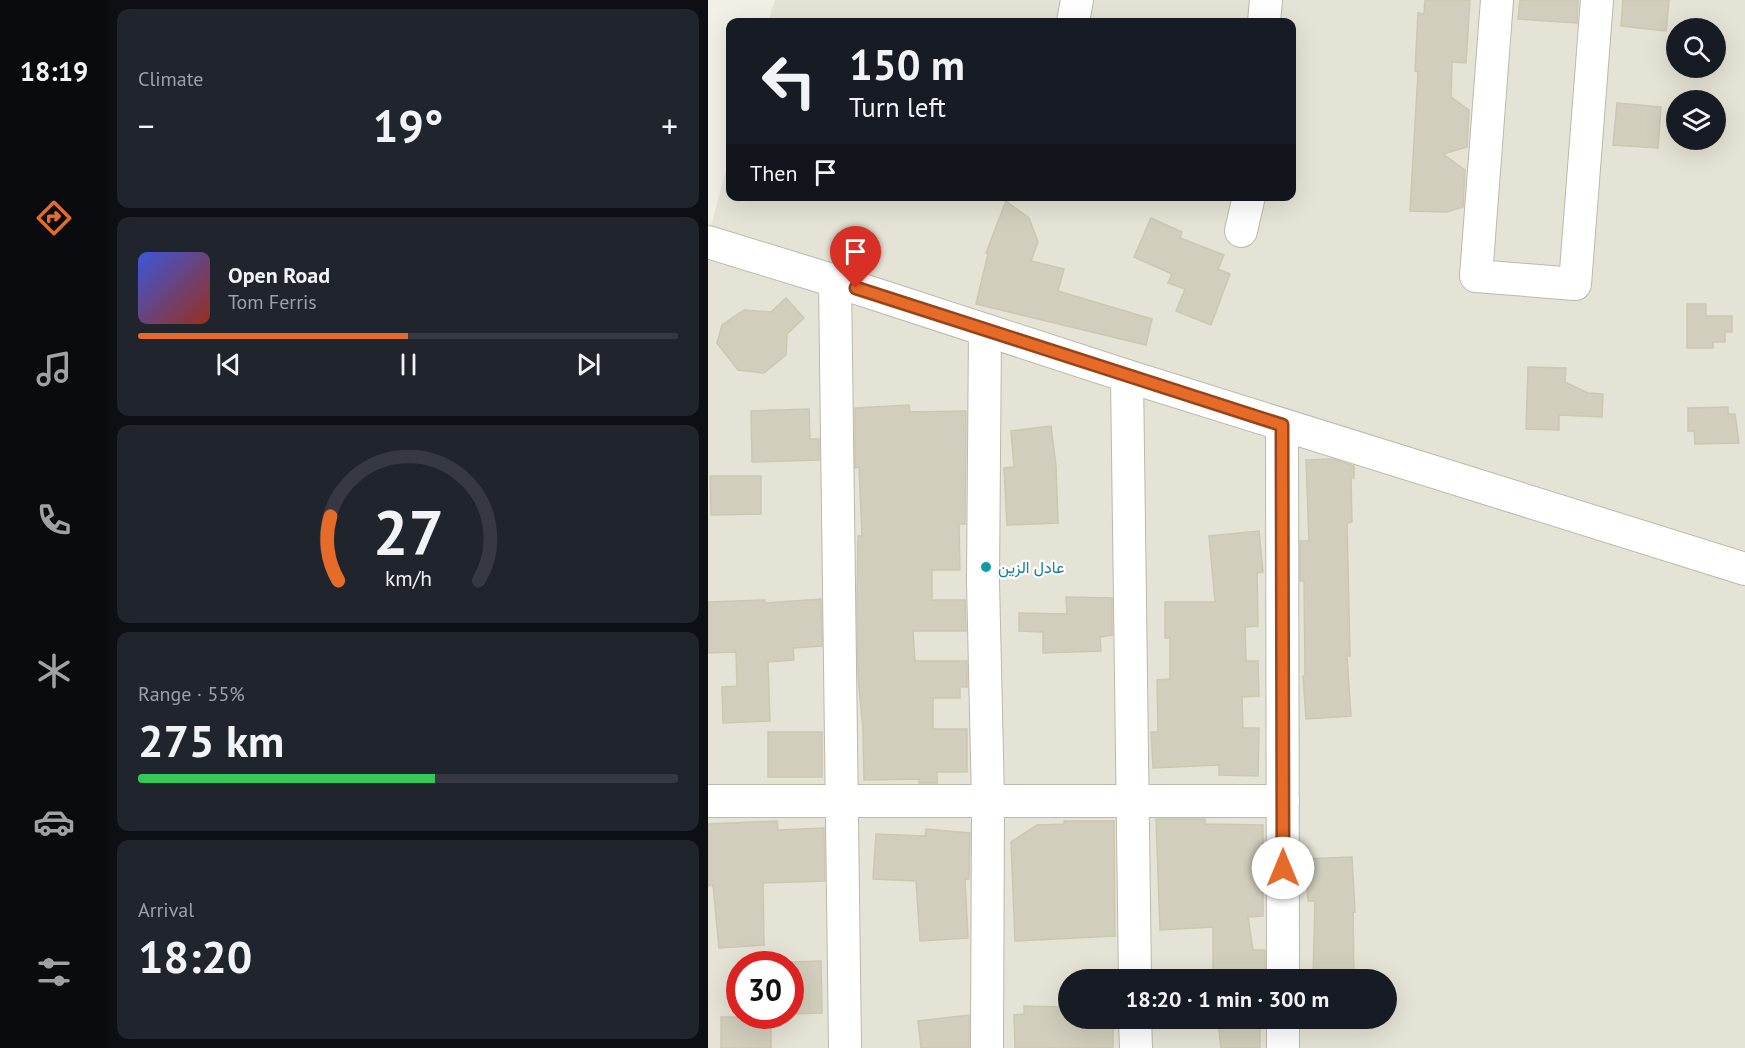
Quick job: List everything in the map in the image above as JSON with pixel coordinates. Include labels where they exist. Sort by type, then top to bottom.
[{"type":"street","points":[[1074,18],[1077,0]]},
{"type":"street","points":[[1264,18],[1266,0]]},
{"type":"street","points":[[1497,0],[1476,276],[1575,284],[1597,0]]},
{"type":"street","points":[[1240,231],[1248,201]]},
{"type":"street","points":[[708,242],[1282,425],[1745,569]]},
{"type":"street","points":[[835,281],[844,1048]]},
{"type":"street","points":[[985,330],[983,581],[988,801],[987,1048]]},
{"type":"street","points":[[1127,376],[1135,969]]},
{"type":"street","points":[[1282,425],[1283,969]]},
{"type":"street","points":[[708,801],[1283,801]]},
{"type":"street","points":[[1136,1029],[1136,1048]]},
{"type":"street","points":[[1283,1029],[1283,1048]]},
{"type":"shaded area","points":[[775,0],[1745,0],[1745,1048],[708,1048],[708,236],[726,171],[726,201],[1296,201],[1296,18],[769,18]]},
{"type":"building","points":[[1425,0],[1470,0],[1466,63],[1452,62],[1451,97],[1469,110],[1467,147],[1443,154],[1465,170],[1463,207],[1447,212],[1410,211],[1418,72],[1415,71],[1418,13],[1424,14]]},
{"type":"building","points":[[1520,0],[1578,0],[1577,23],[1518,19]]},
{"type":"building","points":[[1623,0],[1669,0],[1666,31],[1621,26]]},
{"type":"building","points":[[1617,103],[1661,107],[1658,148],[1613,145]]},
{"type":"building","points":[[1006,201],[1029,218],[1038,242],[1031,261],[1064,269],[1058,291],[1152,319],[1146,345],[976,304],[988,254],[986,253]]},
{"type":"building","points":[[1151,218],[1182,232],[1180,238],[1224,255],[1218,269],[1230,274],[1211,325],[1176,311],[1185,289],[1168,283],[1172,274],[1134,257]]},
{"type":"building","points":[[786,298],[804,318],[787,334],[786,355],[764,373],[738,370],[717,343],[722,325],[744,310],[771,312]]},
{"type":"building","points":[[1687,304],[1706,304],[1706,316],[1732,316],[1732,332],[1725,332],[1725,342],[1713,342],[1713,348],[1687,348]]},
{"type":"building","points":[[1528,367],[1566,368],[1565,382],[1588,393],[1603,394],[1602,417],[1559,415],[1559,430],[1526,429]]},
{"type":"building","points":[[909,405],[910,412],[966,411],[965,524],[959,524],[960,570],[932,570],[932,600],[965,600],[966,631],[913,631],[915,661],[967,661],[967,687],[960,687],[960,698],[933,698],[933,729],[967,729],[967,772],[937,772],[937,783],[919,783],[919,779],[864,780],[863,729],[858,677],[857,599],[858,536],[862,536],[859,467],[855,468],[855,408]]},
{"type":"building","points":[[1728,407],[1728,414],[1735,414],[1739,443],[1695,444],[1694,431],[1688,431],[1688,408]]},
{"type":"building","points":[[809,409],[810,439],[819,439],[819,460],[752,462],[751,411]]},
{"type":"building","points":[[1051,426],[1056,466],[1058,523],[1007,525],[1004,468],[1014,467],[1011,431]]},
{"type":"building","points":[[1333,459],[1354,466],[1354,478],[1351,478],[1352,522],[1347,523],[1350,656],[1347,656],[1351,716],[1306,719],[1303,676],[1305,676],[1304,581],[1300,581],[1300,541],[1309,541],[1306,460]]},
{"type":"building","points":[[710,476],[761,476],[761,514],[711,515]]},
{"type":"building","points":[[1259,531],[1263,572],[1257,573],[1258,626],[1245,627],[1246,661],[1258,661],[1259,696],[1242,697],[1243,728],[1259,728],[1258,776],[1219,775],[1219,765],[1153,768],[1151,732],[1158,732],[1157,680],[1170,679],[1170,638],[1165,638],[1165,602],[1215,602],[1209,536]]},
{"type":"building","points":[[1066,597],[1112,598],[1112,635],[1100,637],[1101,651],[1043,653],[1043,632],[1019,631],[1019,613],[1067,614]]},
{"type":"building","points":[[821,599],[822,646],[793,648],[794,660],[768,662],[770,721],[723,723],[722,687],[737,686],[736,652],[708,653],[708,602],[765,600],[765,603]]},
{"type":"building","points":[[768,732],[822,732],[822,777],[768,777]]},
{"type":"building","points":[[1156,819],[1205,819],[1205,824],[1263,825],[1263,916],[1248,917],[1253,950],[1265,950],[1265,969],[1213,969],[1213,927],[1160,930]]},
{"type":"building","points":[[777,821],[778,830],[824,828],[825,881],[763,883],[764,945],[719,948],[713,885],[708,886],[708,824]]},
{"type":"building","points":[[1064,821],[1114,821],[1115,936],[1015,941],[1011,842],[1037,825],[1064,824]]},
{"type":"building","points":[[926,829],[970,833],[969,879],[965,879],[968,938],[920,941],[916,881],[873,879],[876,834],[925,836]]},
{"type":"building","points":[[1352,857],[1355,912],[1353,912],[1354,969],[1313,969],[1315,901],[1308,901],[1305,859]]},
{"type":"building","points":[[821,961],[822,1013],[804,1014],[804,962]]},
{"type":"building","points":[[1024,1006],[1058,1007],[1058,1029],[1113,1029],[1113,1048],[1015,1048],[1014,1015],[1024,1014]]},
{"type":"building","points":[[969,1015],[969,1048],[921,1048],[918,1021]]},
{"type":"building","points":[[721,1017],[726,1017],[726,1029],[771,1029],[771,1048],[721,1048]]},
{"type":"building","points":[[1219,1029],[1260,1029],[1260,1048],[1221,1048]]},
{"type":"place","name":"عادل الزين","points":[[986,567]]},
{"type":"route","points":[[856,288],[1282,425],[1283,868]]}]
